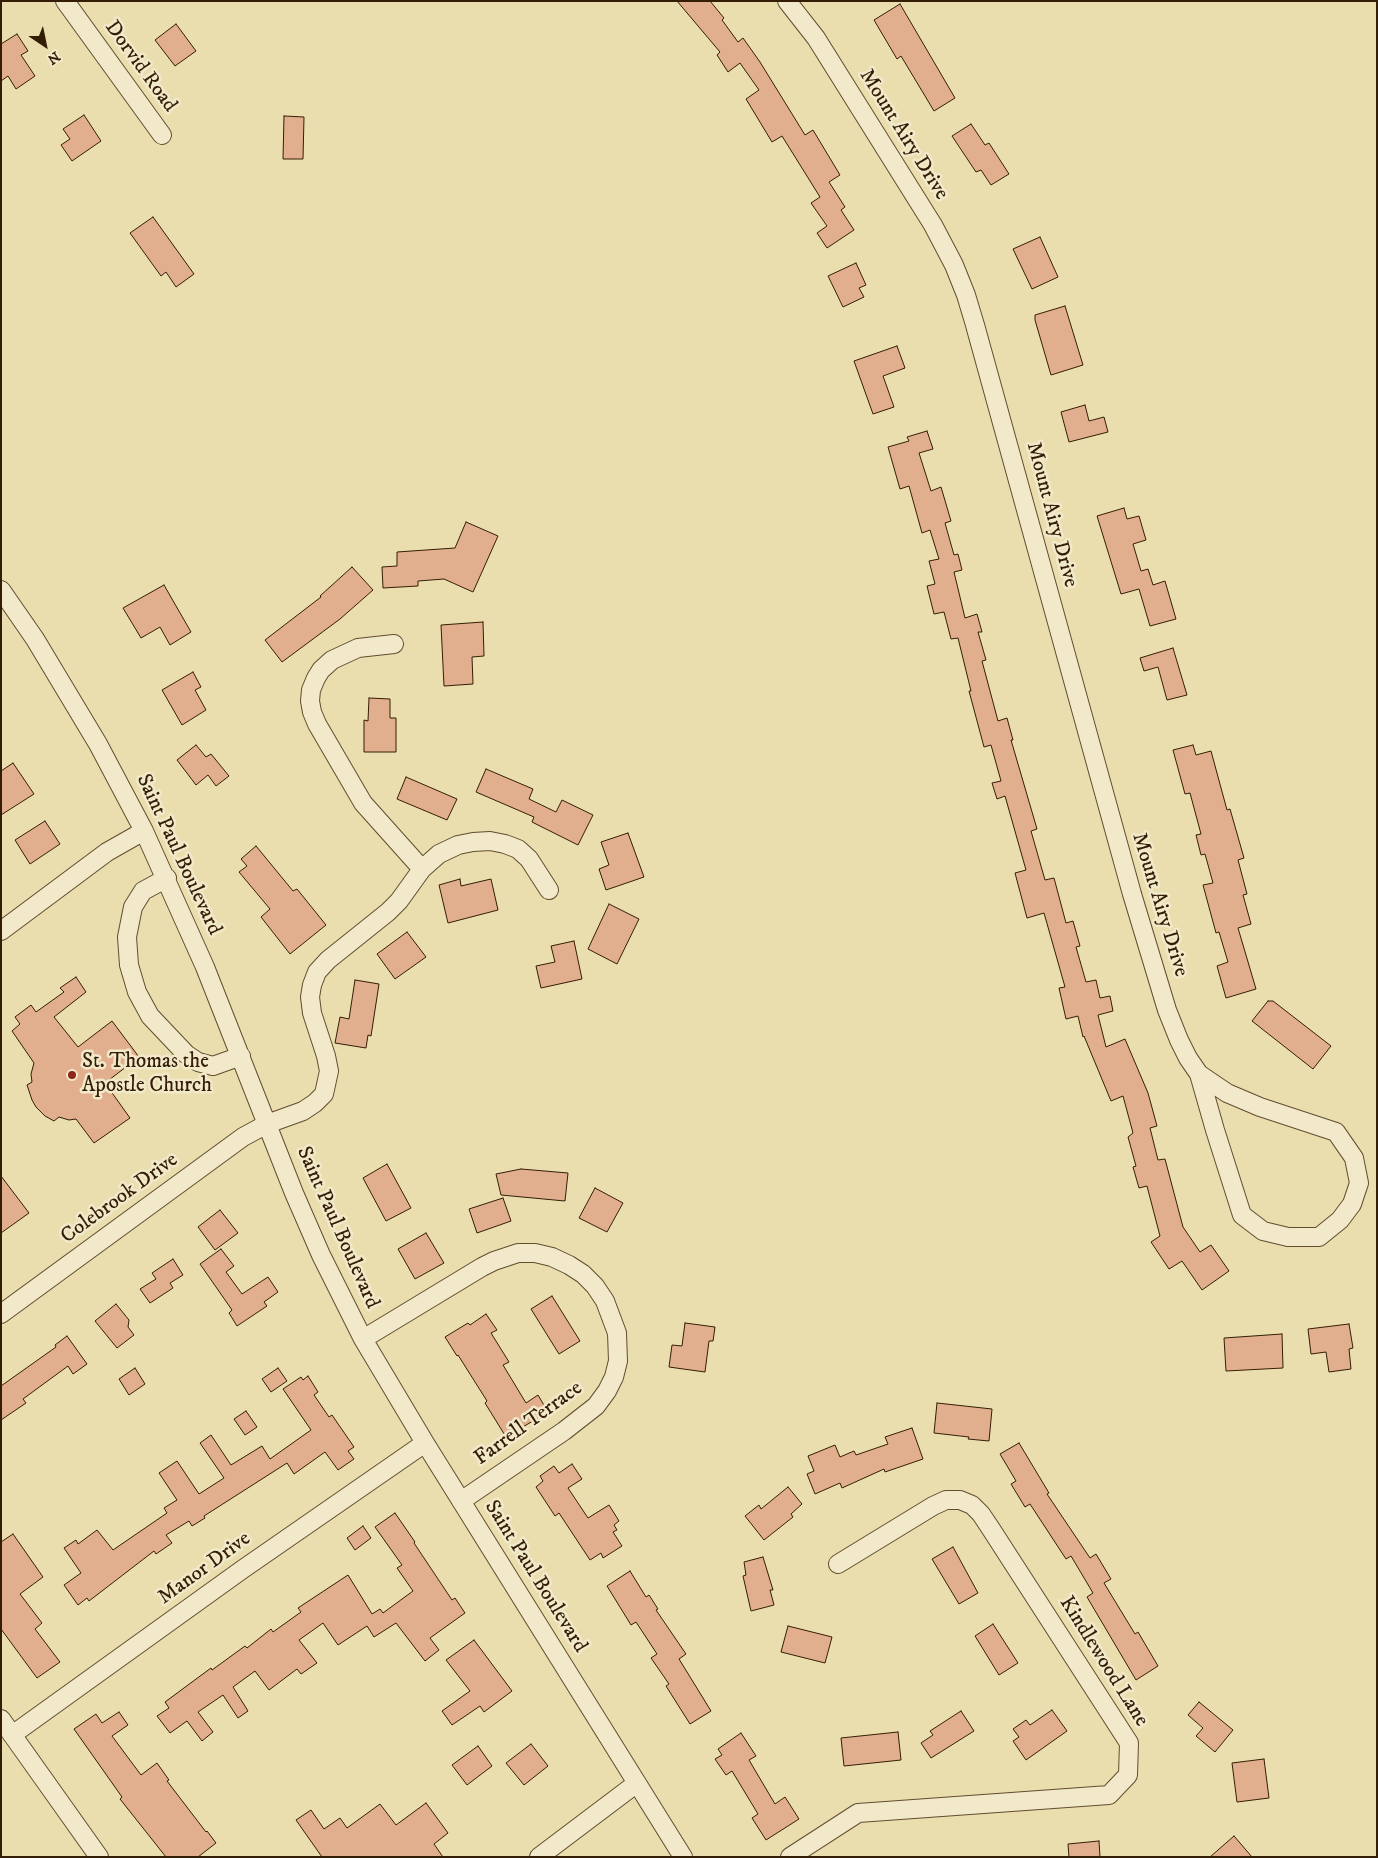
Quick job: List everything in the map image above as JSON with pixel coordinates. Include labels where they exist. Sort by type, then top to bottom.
[{"type":"street","name":"Dorvid Road","points":[[65,1],[162,135]]},
{"type":"street","name":"Mount Airy Drive","points":[[787,1],[816,38],[933,225],[954,265],[966,295],[1132,894],[1167,1010],[1179,1040],[1199,1074],[1242,1215],[1263,1231],[1288,1237],[1319,1237],[1340,1220],[1352,1204],[1358,1184],[1354,1158],[1336,1132],[1260,1107],[1227,1093],[1199,1074]]},
{"type":"street","name":"Saint Paul Boulevard","points":[[1,590],[35,638],[98,744],[167,878],[241,1056],[294,1193],[321,1255],[363,1339],[425,1443],[683,1857]]},
{"type":"street","points":[[394,644],[358,648],[332,660],[321,670],[316,678],[311,690],[310,701],[317,724],[363,803],[422,869]]},
{"type":"street","points":[[1,931],[107,852],[144,831]]},
{"type":"street","name":"Colebrook Drive","points":[[1,1314],[243,1137],[267,1124],[303,1111],[324,1094],[329,1071],[312,1014],[310,997],[317,972],[328,960],[394,906],[422,869],[439,854],[458,845],[473,842],[490,841],[504,844],[518,849],[529,859],[549,890]]},
{"type":"street","points":[[167,878],[143,891],[133,907],[127,937],[130,965],[137,992],[150,1016],[186,1054],[198,1062],[213,1066],[241,1056]]},
{"type":"street","name":"Farrell Terrace","points":[[363,1339],[482,1266],[518,1253],[543,1255],[569,1264],[595,1286],[605,1301],[617,1332],[618,1361],[614,1377],[607,1391],[596,1406],[564,1431],[461,1501]]},
{"type":"street","name":"Manor Drive","points":[[12,1735],[243,1569],[425,1443]]},
{"type":"street","name":"Kindlewood Lane","points":[[790,1857],[858,1813],[1109,1795],[1128,1775],[1129,1743],[992,1529],[981,1514],[972,1506],[960,1500],[946,1500],[838,1564]]},
{"type":"street","points":[[1,1719],[99,1857]]},
{"type":"street","points":[[539,1857],[637,1783]]},
{"type":"building","points":[[677,1],[710,1],[724,18],[722,20],[738,42],[743,38],[805,135],[813,130],[840,175],[829,182],[845,207],[841,210],[854,230],[827,248],[817,233],[827,226],[811,203],[820,197],[782,136],[772,142],[746,99],[759,90],[740,63],[728,72],[717,55],[720,52]]},
{"type":"building","points":[[900,4],[955,98],[934,111],[901,56],[897,59],[874,20]]},
{"type":"building","points":[[176,24],[196,51],[175,66],[155,40]]},
{"type":"building","points":[[17,34],[28,51],[21,55],[35,76],[16,89],[8,76],[1,81],[1,44]]},
{"type":"building","points":[[84,115],[101,141],[72,161],[61,145],[70,139],[63,129]]},
{"type":"building","points":[[284,116],[304,117],[303,159],[283,159]]},
{"type":"building","points":[[971,124],[985,145],[989,143],[1009,174],[991,185],[981,170],[976,172],[952,136]]},
{"type":"building","points":[[153,217],[194,274],[176,287],[166,272],[161,276],[130,233]]},
{"type":"building","points":[[1040,237],[1058,277],[1032,289],[1013,249]]},
{"type":"building","points":[[856,263],[866,285],[859,288],[864,297],[843,307],[828,276]]},
{"type":"building","points":[[1065,306],[1083,365],[1051,375],[1035,315]]},
{"type":"building","points":[[897,346],[905,368],[883,376],[894,407],[873,414],[854,361]]},
{"type":"building","points":[[1085,405],[1089,421],[1104,417],[1108,432],[1069,442],[1061,412]]},
{"type":"building","points":[[927,431],[933,449],[919,453],[931,491],[941,487],[951,521],[945,523],[954,555],[958,554],[962,570],[954,572],[965,618],[977,614],[982,632],[978,632],[986,660],[982,661],[998,721],[1007,718],[1013,740],[1011,740],[1037,829],[1031,831],[1045,880],[1054,878],[1066,923],[1073,921],[1080,946],[1076,947],[1086,982],[1096,980],[1100,998],[1110,996],[1113,1011],[1098,1015],[1106,1047],[1125,1039],[1148,1093],[1157,1126],[1150,1128],[1158,1160],[1165,1159],[1183,1227],[1200,1252],[1211,1245],[1229,1271],[1202,1290],[1182,1261],[1169,1269],[1151,1242],[1160,1236],[1147,1186],[1139,1188],[1133,1167],[1136,1166],[1128,1137],[1133,1133],[1123,1096],[1111,1101],[1083,1037],[1078,1016],[1066,1019],[1059,988],[1065,987],[1044,913],[1027,918],[1015,873],[1026,870],[1005,796],[997,799],[992,783],[1001,781],[991,745],[984,747],[969,691],[971,691],[958,638],[951,639],[944,612],[934,614],[927,586],[935,584],[929,561],[939,559],[930,530],[922,533],[909,486],[900,489],[888,447],[909,441],[907,437]]},
{"type":"building","points":[[1124,508],[1127,519],[1139,516],[1146,540],[1133,544],[1141,571],[1148,569],[1153,585],[1165,581],[1176,619],[1150,626],[1139,589],[1121,594],[1097,516]]},
{"type":"building","points":[[466,522],[498,536],[473,592],[444,579],[418,581],[418,586],[383,588],[382,567],[397,566],[397,552],[455,548]]},
{"type":"building","points":[[352,567],[373,590],[340,619],[282,662],[265,640],[321,597]]},
{"type":"building","points":[[164,585],[191,632],[170,645],[160,627],[141,638],[123,608]]},
{"type":"building","points":[[483,622],[484,656],[472,657],[473,684],[444,686],[441,625]]},
{"type":"building","points":[[1173,648],[1187,695],[1167,700],[1158,667],[1144,671],[1140,658]]},
{"type":"building","points":[[193,672],[201,687],[195,690],[206,710],[182,725],[162,690]]},
{"type":"building","points":[[369,698],[390,699],[390,718],[396,718],[396,752],[364,752],[364,720],[368,721]]},
{"type":"building","points":[[196,745],[206,757],[211,754],[229,776],[216,786],[208,775],[196,785],[177,760]]},
{"type":"building","points":[[1193,745],[1196,755],[1211,751],[1227,810],[1230,809],[1244,858],[1238,860],[1247,894],[1243,895],[1251,924],[1238,928],[1256,989],[1226,998],[1217,966],[1228,962],[1219,932],[1216,933],[1203,885],[1213,883],[1205,854],[1201,855],[1196,835],[1201,834],[1190,793],[1185,794],[1173,750]]},
{"type":"building","points":[[13,763],[34,794],[1,815],[1,771]]},
{"type":"building","points":[[486,769],[533,789],[529,799],[556,812],[562,800],[593,815],[578,845],[532,822],[534,817],[476,792]]},
{"type":"building","points":[[406,777],[457,799],[447,820],[397,799]]},
{"type":"building","points":[[45,821],[60,844],[30,864],[15,840]]},
{"type":"building","points":[[628,833],[644,877],[606,890],[599,869],[609,865],[601,842]]},
{"type":"building","points":[[256,846],[293,891],[297,889],[326,925],[290,954],[261,917],[270,909],[239,872],[247,866],[241,859]]},
{"type":"building","points":[[460,879],[461,886],[491,879],[498,910],[448,923],[439,885]]},
{"type":"building","points":[[609,904],[639,919],[617,964],[588,949]]},
{"type":"building","points":[[407,932],[426,957],[395,979],[377,954]]},
{"type":"building","points":[[574,941],[582,979],[541,988],[536,966],[555,962],[551,946]]},
{"type":"building","name":"St. Thomas the Apostle Church","points":[[76,977],[86,992],[54,1017],[78,1047],[112,1021],[139,1057],[105,1083],[130,1118],[94,1143],[76,1119],[69,1120],[59,1117],[54,1121],[45,1116],[36,1107],[27,1085],[32,1082],[31,1074],[34,1063],[12,1031],[20,1024],[15,1017],[31,1005],[36,1012],[64,992],[60,988]]},
{"type":"building","points":[[355,980],[379,984],[371,1036],[368,1035],[366,1048],[335,1043],[340,1017],[349,1019]]},
{"type":"building","points":[[1268,1001],[1273,1001],[1331,1046],[1313,1069],[1252,1021]]},
{"type":"building","points":[[387,1164],[411,1208],[386,1221],[363,1178]]},
{"type":"building","points":[[521,1169],[568,1173],[565,1201],[501,1195],[496,1174]]},
{"type":"building","points":[[1,1176],[29,1213],[1,1233]]},
{"type":"building","points":[[595,1188],[623,1203],[607,1232],[579,1218]]},
{"type":"building","points":[[503,1198],[511,1221],[477,1233],[469,1209]]},
{"type":"building","points":[[220,1210],[238,1233],[215,1250],[198,1227]]},
{"type":"building","points":[[426,1233],[444,1263],[415,1279],[398,1249]]},
{"type":"building","points":[[221,1249],[234,1266],[226,1272],[242,1294],[268,1277],[278,1292],[264,1302],[267,1306],[237,1326],[229,1313],[232,1310],[200,1264]]},
{"type":"building","points":[[173,1259],[183,1275],[170,1283],[173,1288],[150,1303],[140,1289],[156,1279],[152,1273]]},
{"type":"building","points":[[552,1296],[580,1341],[559,1354],[531,1309]]},
{"type":"building","points":[[116,1304],[129,1320],[128,1327],[134,1335],[117,1348],[95,1321]]},
{"type":"building","points":[[486,1314],[497,1330],[491,1333],[509,1362],[503,1365],[526,1403],[538,1395],[548,1412],[506,1437],[485,1403],[487,1401],[445,1337],[468,1323],[470,1325]]},
{"type":"building","points":[[685,1323],[715,1327],[713,1341],[709,1341],[705,1372],[669,1367],[672,1345],[682,1346]]},
{"type":"building","points":[[1349,1324],[1353,1348],[1349,1349],[1351,1369],[1329,1372],[1326,1352],[1311,1354],[1308,1329]]},
{"type":"building","points":[[1282,1334],[1283,1368],[1226,1371],[1224,1338]]},
{"type":"building","points":[[67,1336],[87,1364],[73,1374],[68,1366],[23,1399],[26,1403],[1,1420],[1,1386],[56,1347],[55,1345]]},
{"type":"building","points":[[135,1368],[145,1384],[129,1395],[119,1379]]},
{"type":"building","points":[[278,1368],[287,1381],[271,1392],[262,1379]]},
{"type":"building","points":[[308,1376],[318,1392],[314,1395],[329,1417],[332,1415],[354,1447],[348,1451],[354,1459],[338,1470],[325,1452],[294,1474],[287,1463],[204,1516],[205,1518],[192,1526],[189,1521],[166,1535],[172,1543],[156,1554],[154,1551],[89,1601],[87,1598],[78,1605],[64,1585],[81,1573],[64,1548],[76,1540],[78,1544],[97,1530],[113,1550],[167,1513],[164,1508],[177,1500],[159,1473],[177,1461],[199,1494],[224,1478],[200,1443],[211,1435],[231,1465],[262,1446],[270,1459],[311,1430],[283,1389],[301,1377],[303,1380]]},
{"type":"building","points":[[937,1403],[992,1409],[989,1441],[934,1433]]},
{"type":"building","points":[[246,1411],[257,1427],[245,1435],[234,1419]]},
{"type":"building","points":[[912,1428],[923,1459],[885,1472],[884,1469],[842,1488],[840,1483],[815,1494],[807,1474],[814,1471],[808,1456],[835,1445],[840,1457],[854,1451],[856,1455],[888,1444],[885,1437]]},
{"type":"building","points":[[1019,1443],[1049,1493],[1047,1494],[1090,1558],[1096,1554],[1111,1579],[1104,1583],[1135,1634],[1138,1632],[1158,1666],[1136,1680],[1087,1597],[1093,1593],[1071,1556],[1066,1559],[1030,1504],[1025,1507],[1011,1484],[1016,1481],[1000,1454]]},
{"type":"building","points":[[572,1464],[582,1479],[568,1488],[588,1518],[609,1505],[619,1521],[614,1525],[617,1530],[613,1532],[622,1546],[603,1558],[601,1553],[590,1560],[559,1513],[555,1516],[536,1487],[543,1481],[540,1476],[554,1466],[559,1473]]},
{"type":"building","points":[[788,1487],[802,1504],[791,1514],[793,1517],[764,1540],[745,1516],[759,1505],[761,1509]]},
{"type":"building","points":[[395,1513],[452,1600],[455,1598],[465,1613],[430,1638],[439,1650],[425,1661],[396,1623],[374,1637],[367,1626],[338,1645],[323,1623],[299,1640],[317,1663],[301,1674],[297,1669],[269,1690],[255,1671],[233,1687],[248,1711],[238,1718],[223,1695],[198,1712],[213,1732],[202,1741],[187,1721],[170,1733],[157,1716],[169,1708],[165,1702],[211,1668],[212,1670],[245,1646],[247,1648],[271,1629],[273,1632],[301,1612],[298,1608],[348,1575],[372,1614],[380,1609],[383,1613],[413,1591],[397,1568],[402,1565],[375,1527]]},
{"type":"building","points":[[363,1526],[371,1538],[355,1550],[347,1538]]},
{"type":"building","points":[[13,1534],[43,1577],[20,1594],[42,1623],[35,1629],[60,1662],[37,1678],[1,1629],[1,1542]]},
{"type":"building","points":[[953,1547],[978,1593],[959,1604],[932,1559]]},
{"type":"building","points":[[763,1557],[773,1590],[770,1590],[774,1605],[751,1611],[743,1576],[746,1575],[744,1562]]},
{"type":"building","points":[[630,1571],[646,1597],[649,1595],[658,1609],[656,1610],[686,1654],[679,1659],[711,1711],[690,1724],[666,1686],[669,1684],[651,1658],[657,1654],[636,1622],[631,1625],[607,1586]]},
{"type":"building","points":[[993,1624],[1018,1663],[999,1675],[975,1636]]},
{"type":"building","points":[[788,1626],[832,1637],[825,1663],[781,1652]]},
{"type":"building","points":[[474,1640],[512,1691],[484,1712],[480,1706],[452,1725],[442,1711],[470,1691],[446,1660]]},
{"type":"building","points":[[1199,1702],[1233,1730],[1215,1752],[1196,1736],[1203,1728],[1188,1715]]},
{"type":"building","points":[[1052,1710],[1067,1731],[1026,1760],[1013,1741],[1019,1737],[1013,1729],[1026,1720],[1030,1725]]},
{"type":"building","points":[[961,1711],[974,1731],[931,1758],[921,1743],[933,1735],[930,1731]]},
{"type":"building","points":[[119,1712],[128,1725],[112,1736],[141,1775],[157,1763],[169,1780],[167,1781],[216,1843],[198,1857],[166,1857],[120,1799],[122,1797],[74,1729],[96,1714],[102,1723]]},
{"type":"building","points":[[898,1732],[901,1760],[844,1766],[841,1738]]},
{"type":"building","points":[[741,1733],[756,1756],[749,1760],[775,1804],[785,1797],[799,1819],[766,1840],[752,1818],[758,1814],[732,1771],[726,1775],[715,1759],[722,1755],[718,1749]]},
{"type":"building","points":[[531,1744],[548,1766],[524,1785],[506,1763]]},
{"type":"building","points":[[478,1746],[492,1766],[467,1785],[452,1765]]},
{"type":"building","points":[[1264,1759],[1269,1798],[1237,1802],[1232,1763]]},
{"type":"building","points":[[426,1803],[448,1833],[434,1844],[443,1857],[322,1857],[296,1820],[311,1810],[324,1829],[340,1818],[347,1828],[380,1804],[396,1825]]},
{"type":"building","points":[[1234,1836],[1252,1857],[1210,1857]]},
{"type":"building","points":[[1099,1841],[1100,1857],[1069,1857],[1068,1844]]},
{"type":"place","name":"St. Thomas the Apostle Church","points":[[72,1075]]}]
